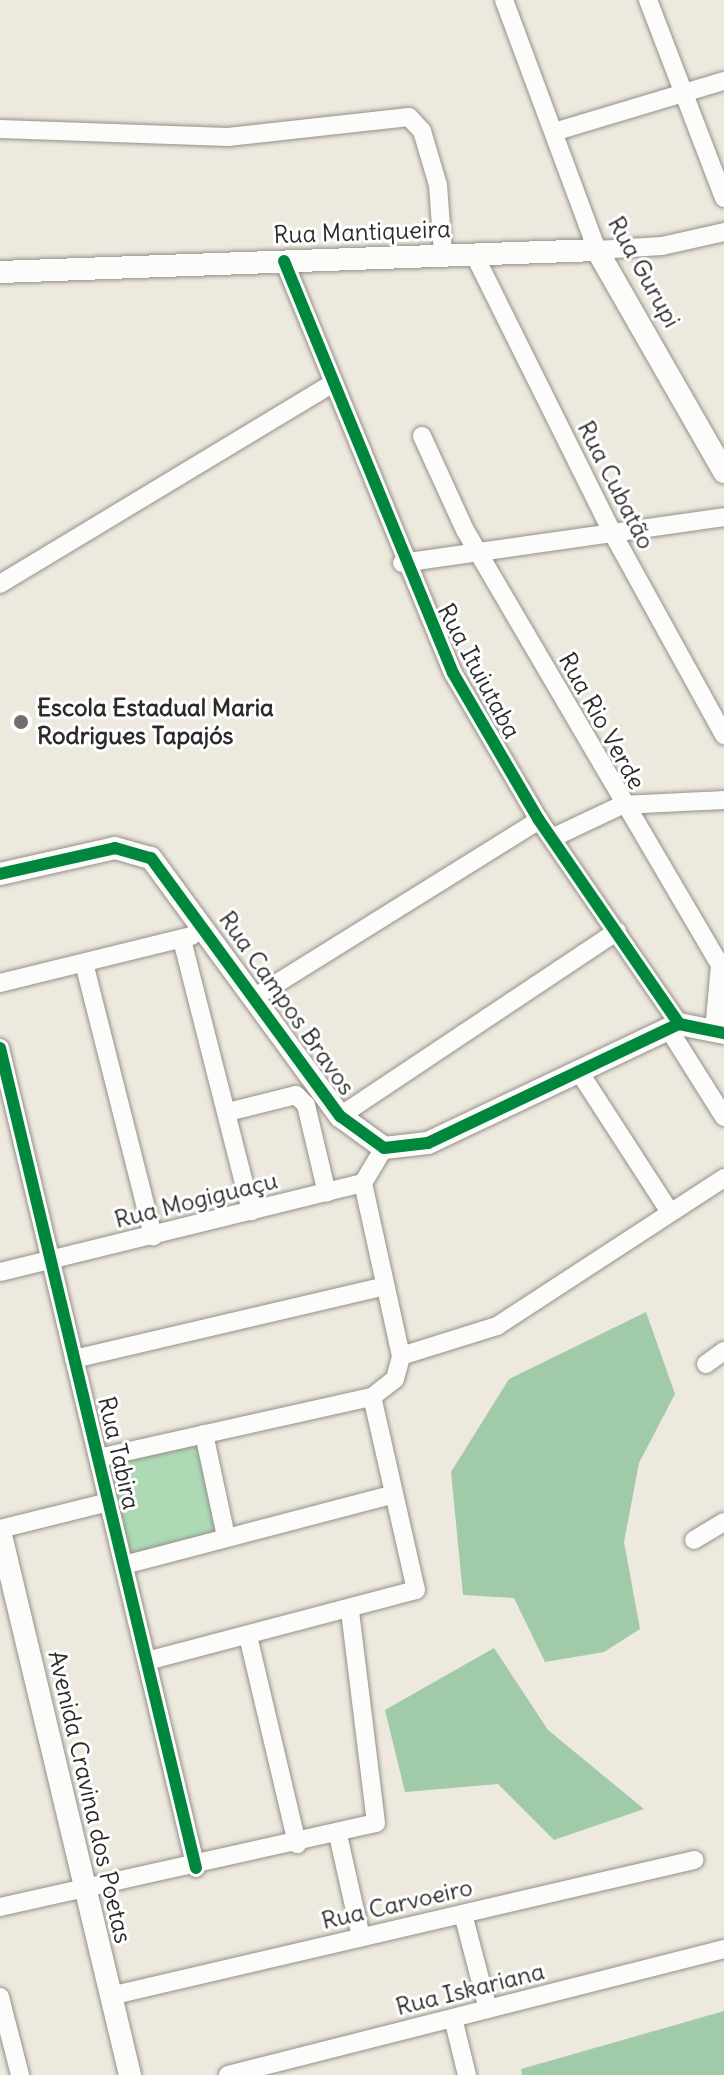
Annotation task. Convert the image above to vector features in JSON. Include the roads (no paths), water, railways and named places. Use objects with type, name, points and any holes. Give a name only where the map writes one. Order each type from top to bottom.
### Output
[{"type":"street","name":"Rua Gurupi","points":[[504,0],[557,131],[597,250],[724,472]]},
{"type":"street","points":[[648,0],[718,167],[724,198]]},
{"type":"street","points":[[557,131],[724,81]]},
{"type":"street","points":[[0,129],[217,137],[409,117],[422,131],[438,185],[443,253]]},
{"type":"street","name":"Rua Mantiqueira","points":[[0,272],[443,253],[597,250],[724,232]]},
{"type":"street","name":"Rua Cubatão","points":[[474,254],[613,534],[724,735]]},
{"type":"street","name":"Rua Ituiutaba","points":[[284,261],[402,563],[470,706],[539,820],[617,931],[724,1117]]},
{"type":"street","points":[[0,584],[331,384]]},
{"type":"street","name":"Rua Rio Verde","points":[[422,436],[478,550],[622,805],[720,965],[719,1032]]},
{"type":"street","points":[[402,563],[724,517]]},
{"type":"street","points":[[552,838],[622,805],[724,800]]},
{"type":"street","points":[[255,997],[539,820]]},
{"type":"street","name":"Rua Campos Bravos","points":[[0,874],[128,848],[164,871],[340,1116],[384,1148]]},
{"type":"street","points":[[0,983],[182,940],[207,928]]},
{"type":"street","points":[[340,1116],[617,931]]},
{"type":"street","points":[[182,940],[251,1211]]},
{"type":"street","points":[[84,963],[153,1236]]},
{"type":"street","points":[[98,1458],[372,1397],[395,1379],[401,1356],[363,1183],[384,1148],[428,1143],[673,1026],[719,1032]]},
{"type":"street","name":"Rua Tabira","points":[[0,1048],[196,1868]]},
{"type":"street","points":[[578,1070],[670,1212]]},
{"type":"street","points":[[228,1112],[296,1095],[306,1105],[327,1193]]},
{"type":"street","points":[[401,1356],[497,1326],[724,1178]]},
{"type":"street","name":"Rua Mogiguaçu","points":[[0,1272],[363,1183]]},
{"type":"street","points":[[74,1359],[385,1286]]},
{"type":"street","points":[[706,1364],[724,1351]]},
{"type":"street","points":[[147,1661],[350,1611],[418,1586],[372,1397]]},
{"type":"street","points":[[204,1434],[226,1537]]},
{"type":"street","points":[[124,1565],[394,1494]]},
{"type":"street","points":[[0,1530],[109,1502]]},
{"type":"street","points":[[694,1540],[724,1522]]},
{"type":"street","name":"Avenida Cravina dos Poetas","points":[[0,1530],[130,2075]]},
{"type":"street","points":[[0,1907],[196,1868],[373,1825],[379,1817],[350,1611]]},
{"type":"street","points":[[248,1636],[297,1844]]},
{"type":"street","points":[[338,1835],[361,1937]]},
{"type":"street","name":"Rua Carvoeiro","points":[[110,1996],[694,1860]]},
{"type":"street","points":[[463,1914],[488,2009]]},
{"type":"street","name":"Rua Iskariana","points":[[228,2075],[724,1949]]},
{"type":"street","points":[[0,1997],[6,2044],[20,2075]]},
{"type":"street","points":[[453,2018],[467,2075]]},
{"type":"place","name":"Escola Estadual Maria Rodrigues Tapajós","points":[[21,722]]}]
